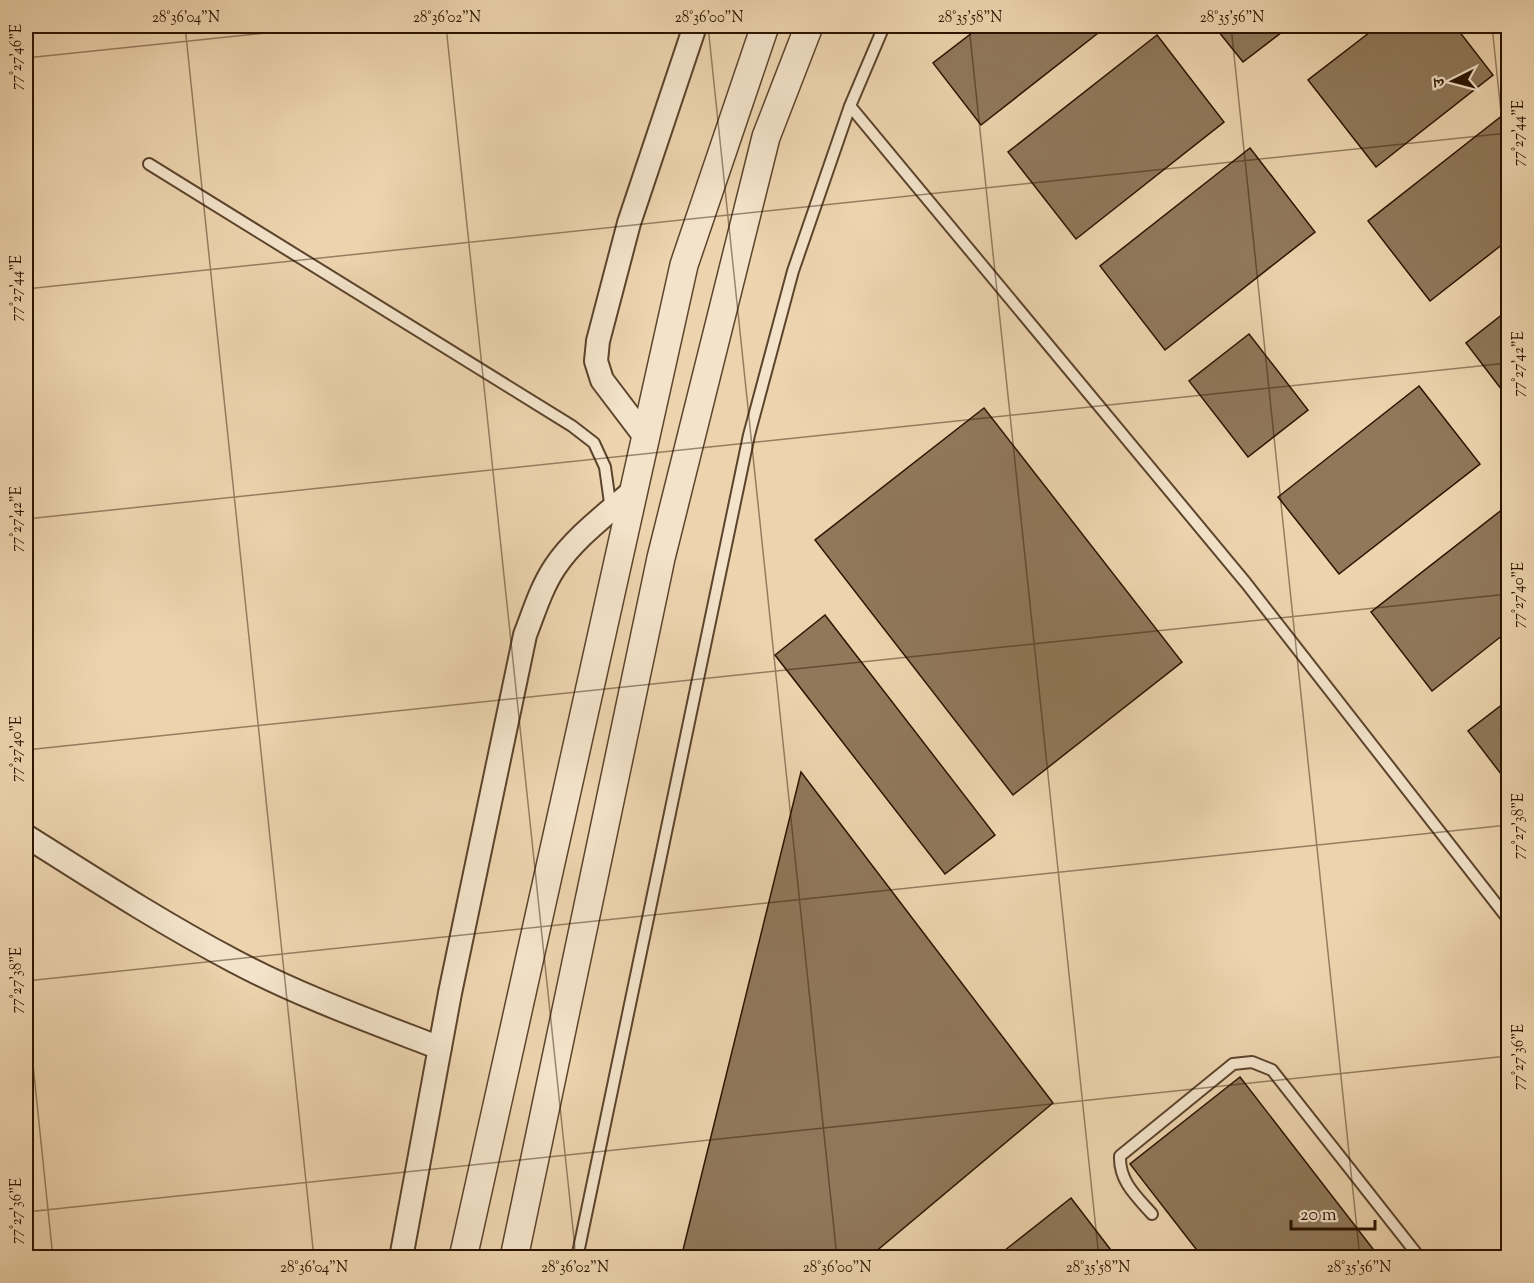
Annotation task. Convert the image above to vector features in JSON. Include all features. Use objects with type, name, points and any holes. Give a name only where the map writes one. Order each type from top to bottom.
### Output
[{"type":"street","points":[[646,438],[602,380],[596,361],[598,341],[629,223],[695,26]]},
{"type":"street","points":[[463,1257],[684,265],[765,26]]},
{"type":"street","points":[[514,1257],[661,558],[766,137],[809,26]]},
{"type":"street","points":[[401,1257],[440,1048],[525,635],[538,599],[554,568],[572,545],[634,490]]},
{"type":"street","points":[[26,836],[150,914],[234,961],[313,999],[440,1048]]},
{"type":"lane","points":[[577,1257],[749,435],[793,271],[850,106],[884,26]]},
{"type":"lane","points":[[850,106],[1246,583],[1509,919]]},
{"type":"lane","points":[[149,164],[572,426],[594,443],[605,467],[611,510]]},
{"type":"lane","points":[[1152,1214],[1126,1183],[1120,1168],[1120,1156],[1233,1064],[1252,1062],[1272,1070],[1420,1257]]},
{"type":"building","points":[[981,26],[1107,26],[981,125],[933,63]]},
{"type":"building","points":[[1214,26],[1290,26],[1243,62]]},
{"type":"building","points":[[1378,26],[1455,26],[1493,75],[1376,167],[1308,80]]},
{"type":"building","points":[[1157,35],[1224,122],[1076,239],[1008,152]]},
{"type":"building","points":[[1508,111],[1508,240],[1430,301],[1368,221]]},
{"type":"building","points":[[1250,148],[1315,232],[1165,350],[1100,266]]},
{"type":"building","points":[[1508,310],[1508,398],[1466,343]]},
{"type":"building","points":[[1249,334],[1308,410],[1248,457],[1189,381]]},
{"type":"building","points":[[1419,386],[1480,464],[1339,574],[1278,497]]},
{"type":"building","points":[[984,408],[1182,662],[1013,795],[815,540]]},
{"type":"building","points":[[1508,505],[1508,631],[1432,691],[1371,612]]},
{"type":"building","points":[[825,615],[995,835],[945,874],[775,655]]},
{"type":"building","points":[[1508,700],[1508,783],[1468,731]]},
{"type":"building","points":[[801,772],[1053,1103],[868,1258],[681,1258]]},
{"type":"building","points":[[1240,1077],[1380,1258],[1203,1258],[1130,1164]]},
{"type":"building","points":[[1071,1198],[1117,1258],[995,1258]]}]
